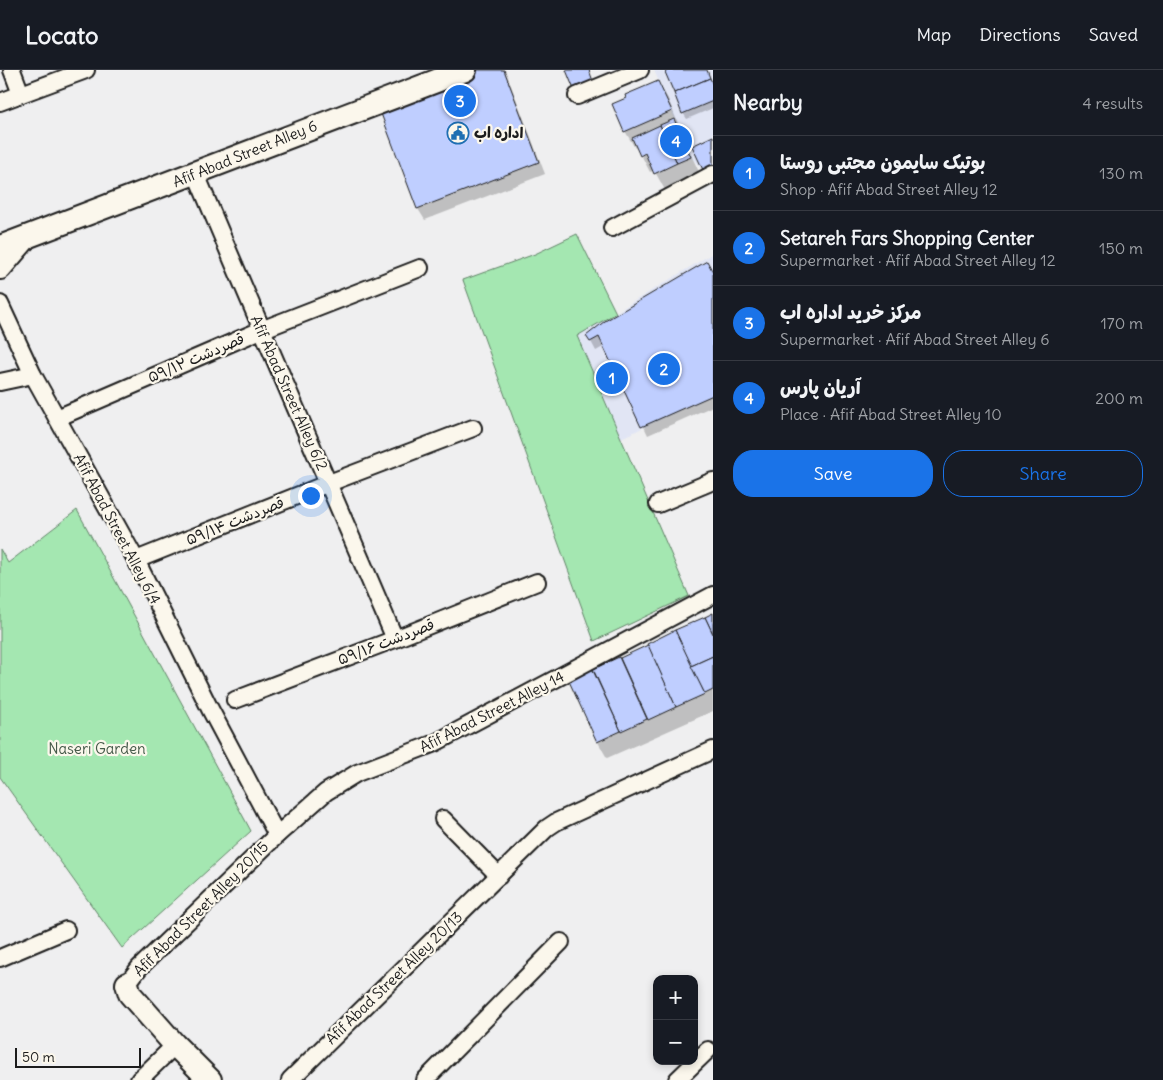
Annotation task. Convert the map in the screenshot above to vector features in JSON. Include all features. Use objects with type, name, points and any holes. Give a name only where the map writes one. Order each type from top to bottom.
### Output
[{"type":"street","points":[[12,70],[21,94]]},
{"type":"street","points":[[0,102],[86,70]]},
{"type":"street","points":[[577,96],[640,70]]},
{"type":"street","name":"Afif Abad Street Alley 6","points":[[0,247],[196,174],[458,71]]},
{"type":"street","name":"Afif Abad Street Alley 6/2","points":[[196,174],[261,330],[329,483],[395,639]]},
{"type":"street","points":[[612,228],[713,174]]},
{"type":"street","name":"Afif Abad Street Alley 6","points":[[0,268],[24,239]]},
{"type":"street","name":"۵۹/۱۲ قصردشت","points":[[57,418],[261,330],[420,268]]},
{"type":"street","name":"Afif Abad Street Alley 6/4","points":[[0,304],[20,351],[136,560],[210,709],[277,835]]},
{"type":"street","name":"Afif Abad Street Alley 6/4","points":[[0,329],[20,351]]},
{"type":"street","points":[[0,382],[33,375]]},
{"type":"street","name":"۵۹/۱۴ قصردشت","points":[[136,560],[473,428]]},
{"type":"street","points":[[658,504],[713,481]]},
{"type":"street","name":"۵۹/۱۶ قصردشت","points":[[235,700],[537,582]]},
{"type":"street","name":"Afif Abad Street Alley 14","points":[[277,835],[326,792],[357,772],[435,743],[713,595]]},
{"type":"street","name":"Afif Abad Street Alley 20/13","points":[[290,1080],[541,834],[556,822],[713,750]]},
{"type":"street","points":[[443,819],[499,876]]},
{"type":"street","name":"Afif Abad Street Alley 20/15","points":[[127,984],[139,968],[277,835]]},
{"type":"street","points":[[0,958],[66,930]]},
{"type":"street","points":[[425,1080],[560,942]]},
{"type":"street","points":[[127,984],[130,994],[210,1080]]},
{"type":"street","points":[[139,1080],[175,1044]]},
{"type":"street","points":[[677,1080],[708,1050]]},
{"type":"shaded area","points":[[654,70],[713,70],[713,179],[691,157]]},
{"type":"shaded area","points":[[713,253],[713,395],[621,438],[577,336]]},
{"type":"green space","points":[[577,234],[616,313],[577,336],[689,596],[594,641],[463,280],[535,254]]},
{"type":"green space","name":"Naseri Garden","points":[[77,510],[251,831],[122,948],[0,777],[0,549],[8,563]]},
{"type":"building","name":"اداره اب","points":[[464,70],[504,70],[539,162],[417,209],[377,103]]},
{"type":"building","points":[[566,70],[589,70],[594,84],[575,92]]},
{"type":"building","points":[[670,70],[707,70],[710,78],[674,93],[665,72]]},
{"type":"building","points":[[710,78],[713,85],[713,101],[682,114],[674,93]]},
{"type":"building","points":[[658,81],[672,111],[624,132],[612,104],[626,98],[625,95]]},
{"type":"building","points":[[674,119],[691,157],[677,163],[660,125]]},
{"type":"building","points":[[660,125],[677,163],[654,174],[645,153],[640,156],[632,138]]},
{"type":"building","points":[[713,136],[713,168],[704,172],[692,146]]},
{"type":"building","points":[[707,261],[713,272],[713,395],[641,427],[599,337],[590,342],[586,336],[605,321]]},
{"type":"building","points":[[713,613],[713,634],[705,617]]},
{"type":"building","points":[[705,617],[713,634],[713,656],[691,666],[675,630]]},
{"type":"building","points":[[675,630],[705,694],[676,707],[647,644]]},
{"type":"building","points":[[648,645],[676,707],[648,720],[620,658]]},
{"type":"building","points":[[713,656],[713,690],[705,694],[691,666]]},
{"type":"building","points":[[619,657],[647,719],[621,731],[593,669]]},
{"type":"building","points":[[591,666],[621,731],[597,742],[568,679]]},
{"type":"place","name":"مرکز خرید اداره اب","points":[[460,101]]},
{"type":"place","name":"اداره اب","points":[[458,133]]},
{"type":"place","name":"آریان پارس","points":[[676,141]]},
{"type":"place","name":"Setareh Fars Shopping Center","points":[[664,369]]},
{"type":"place","name":"بوتیک سایمون مجتبی روستا","points":[[612,378]]}]
